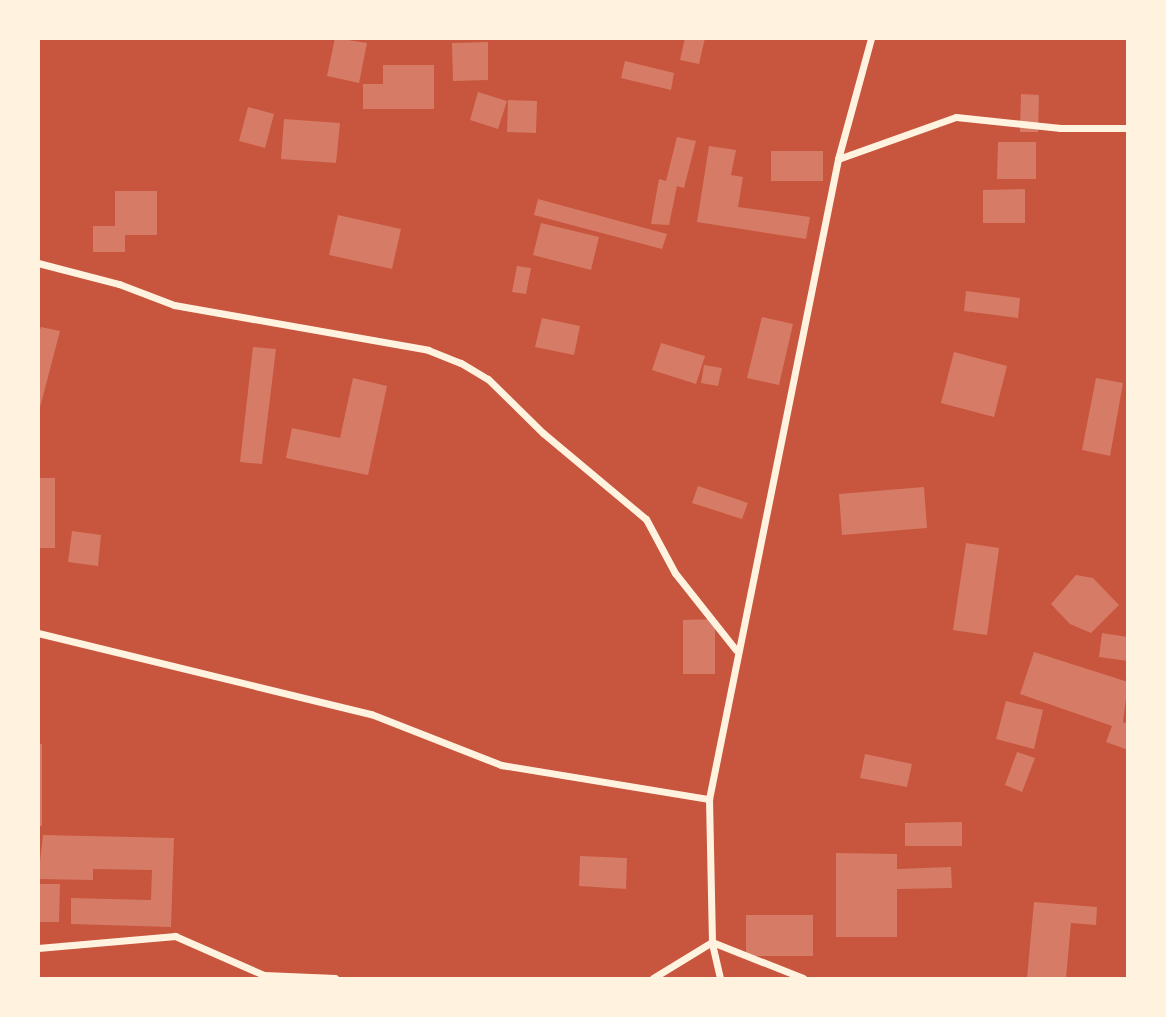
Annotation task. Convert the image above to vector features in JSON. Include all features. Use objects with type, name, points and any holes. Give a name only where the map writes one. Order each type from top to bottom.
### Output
[{"type":"street","points":[[720,978],[712,942],[709,799],[736,650],[838,159],[871,38]]},
{"type":"street","points":[[838,159],[956,117],[1060,128],[1128,128]]},
{"type":"street","points":[[38,263],[119,284],[174,305],[428,350],[461,363],[488,379],[543,433],[646,519],[675,573],[736,650]]},
{"type":"street","points":[[38,634],[371,714],[500,765],[709,799]]},
{"type":"street","points":[[38,948],[174,936],[264,975],[335,978]]},
{"type":"street","points":[[653,978],[712,942]]},
{"type":"street","points":[[712,942],[803,978]]},
{"type":"building","points":[[335,38],[367,43],[359,83],[327,76]]},
{"type":"building","points":[[685,38],[705,38],[699,64],[680,60]]},
{"type":"building","points":[[488,42],[488,80],[453,81],[452,43]]},
{"type":"building","points":[[625,61],[674,73],[671,90],[621,78]]},
{"type":"building","points":[[383,65],[434,65],[434,109],[363,109],[363,84],[383,84]]},
{"type":"building","points":[[478,92],[507,101],[498,129],[470,120]]},
{"type":"building","points":[[1021,94],[1039,95],[1038,132],[1020,132]]},
{"type":"building","points":[[508,100],[537,101],[536,133],[507,132]]},
{"type":"building","points":[[248,107],[274,114],[265,148],[239,141]]},
{"type":"building","points":[[284,119],[340,123],[336,163],[281,159]]},
{"type":"building","points":[[677,137],[696,141],[684,188],[677,186],[669,225],[651,224],[659,179],[666,181]]},
{"type":"building","points":[[998,142],[1036,142],[1036,179],[997,179]]},
{"type":"building","points":[[709,146],[736,150],[731,175],[743,177],[738,207],[810,217],[806,239],[697,222]]},
{"type":"building","points":[[771,151],[823,151],[823,181],[771,181]]},
{"type":"building","points":[[1025,189],[1025,223],[983,223],[983,190]]},
{"type":"building","points":[[115,191],[157,191],[157,235],[125,235],[125,252],[93,252],[93,226],[115,226]]},
{"type":"building","points":[[538,199],[667,234],[662,249],[534,215]]},
{"type":"building","points":[[338,215],[401,229],[392,269],[329,255]]},
{"type":"building","points":[[541,223],[599,237],[591,270],[533,255]]},
{"type":"building","points":[[517,266],[531,268],[526,294],[512,292]]},
{"type":"building","points":[[966,291],[1020,298],[1018,318],[964,311]]},
{"type":"building","points":[[762,317],[793,324],[779,385],[747,378]]},
{"type":"building","points":[[542,318],[580,326],[574,355],[535,347]]},
{"type":"building","points":[[41,327],[60,331],[39,411],[38,336]]},
{"type":"building","points":[[661,343],[705,356],[696,384],[652,370]]},
{"type":"building","points":[[253,347],[276,349],[262,464],[240,462]]},
{"type":"building","points":[[954,352],[1007,366],[994,417],[941,403]]},
{"type":"building","points":[[704,365],[722,368],[718,386],[701,383]]},
{"type":"building","points":[[353,378],[387,386],[368,475],[286,458],[292,428],[340,438]]},
{"type":"building","points":[[1096,378],[1123,383],[1110,456],[1082,450]]},
{"type":"building","points":[[38,478],[55,478],[55,548],[38,548]]},
{"type":"building","points":[[698,486],[748,503],[742,519],[692,503]]},
{"type":"building","points":[[924,487],[927,528],[842,535],[839,494]]},
{"type":"building","points":[[72,531],[101,535],[98,566],[68,562]]},
{"type":"building","points":[[966,543],[999,548],[987,635],[953,630]]},
{"type":"building","points":[[1076,575],[1093,578],[1119,605],[1091,633],[1070,624],[1051,604]]},
{"type":"building","points":[[715,619],[715,674],[683,674],[683,620]]},
{"type":"building","points":[[1102,633],[1128,637],[1128,661],[1099,657]]},
{"type":"building","points":[[1034,652],[1128,682],[1123,722],[1128,724],[1128,750],[1106,742],[1112,726],[1020,694]]},
{"type":"building","points":[[1006,701],[1043,710],[1034,749],[996,739]]},
{"type":"building","points":[[38,744],[42,744],[42,826],[38,826]]},
{"type":"building","points":[[1017,752],[1035,758],[1022,792],[1005,785]]},
{"type":"building","points":[[865,754],[912,764],[907,787],[860,778]]},
{"type":"building","points":[[962,822],[962,846],[905,846],[905,823]]},
{"type":"building","points":[[43,835],[174,838],[171,927],[71,924],[71,898],[151,900],[152,870],[93,869],[93,880],[38,879]]},
{"type":"building","points":[[836,853],[897,854],[897,869],[951,867],[952,888],[897,889],[897,937],[836,937]]},
{"type":"building","points":[[580,856],[627,858],[626,889],[579,886]]},
{"type":"building","points":[[38,884],[60,884],[59,922],[38,922]]},
{"type":"building","points":[[1034,902],[1097,907],[1096,925],[1071,923],[1066,978],[1027,978]]},
{"type":"building","points":[[746,915],[813,915],[813,956],[746,956]]}]
